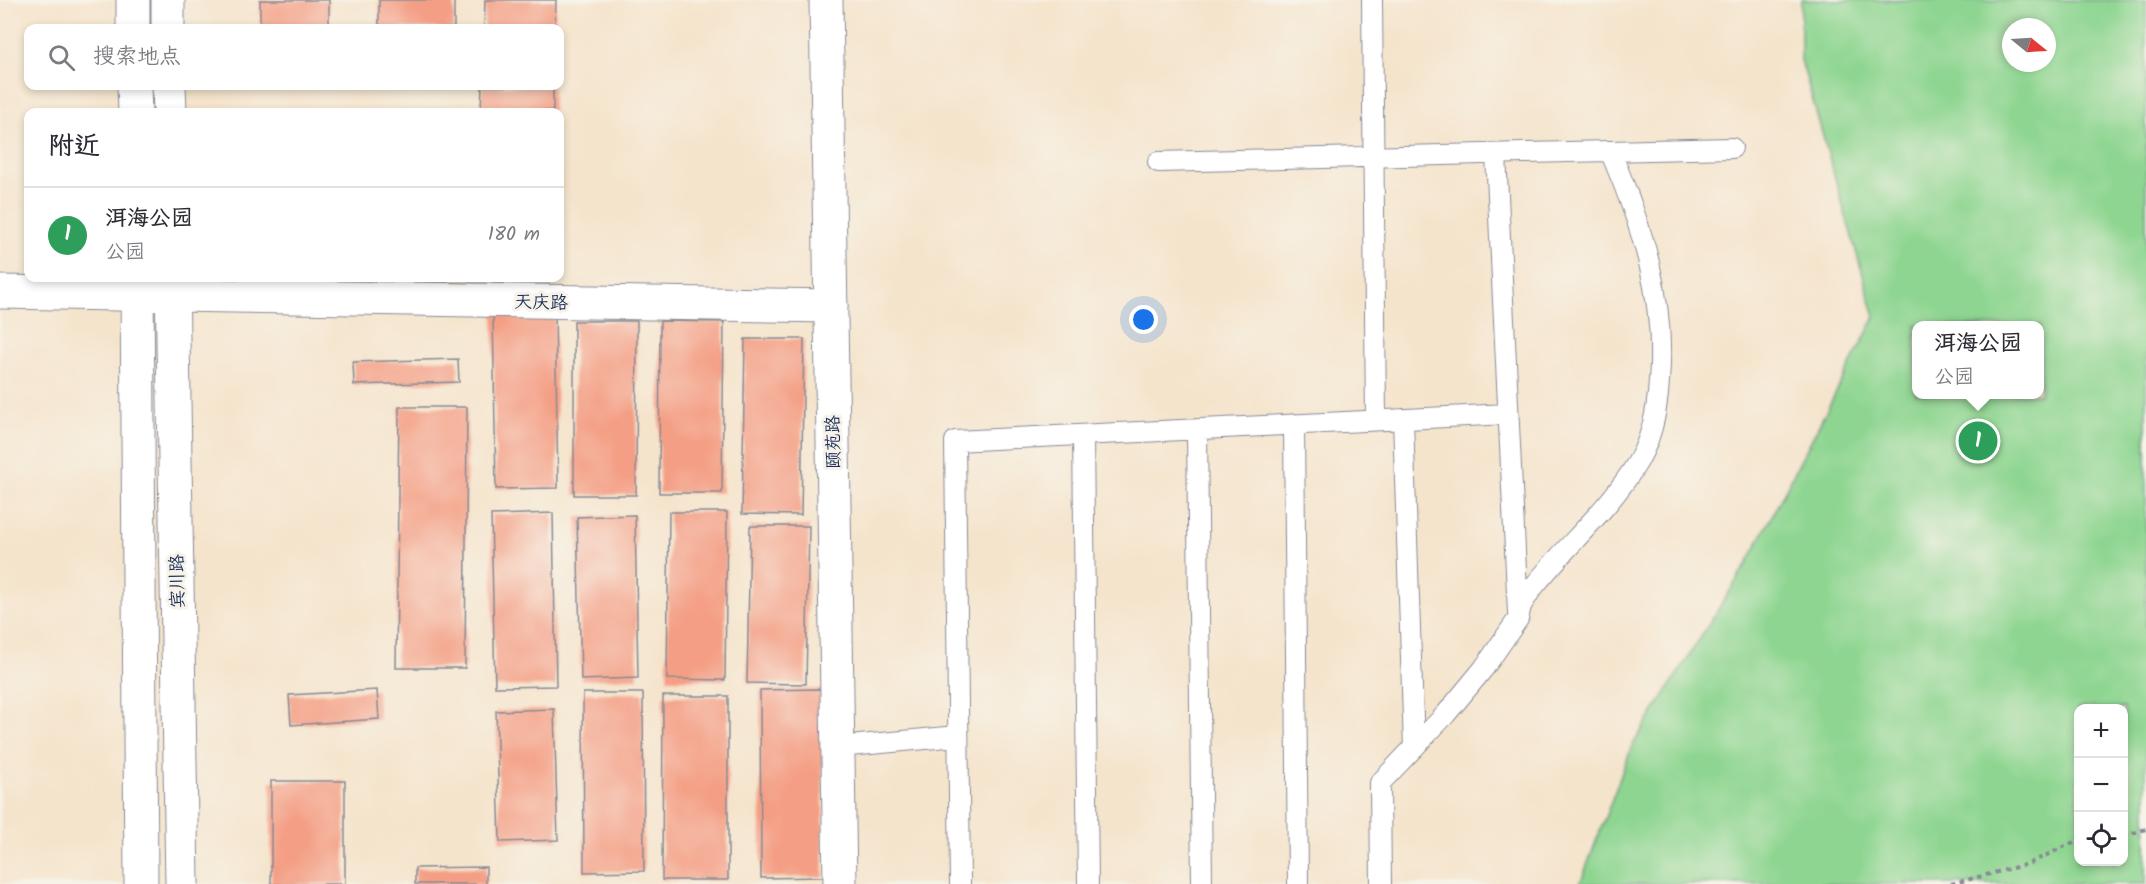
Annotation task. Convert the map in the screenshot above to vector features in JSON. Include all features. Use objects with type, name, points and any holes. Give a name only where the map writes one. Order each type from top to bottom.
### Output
[{"type":"street","points":[[133,0],[134,24]]},
{"type":"street","points":[[168,0],[168,24]]},
{"type":"street","name":"颐苑路","points":[[826,0],[840,884]]},
{"type":"street","points":[[134,90],[135,108]]},
{"type":"street","points":[[169,90],[170,108]]},
{"type":"street","points":[[137,286],[141,884]]},
{"type":"street","name":"天庆路","points":[[0,292],[172,286],[831,306]]},
{"type":"street","name":"宾川路","points":[[172,286],[182,884]]},
{"type":"lane","points":[[1372,0],[1376,420]]},
{"type":"lane","points":[[1158,162],[1732,148]]},
{"type":"lane","points":[[1381,884],[1380,783],[1484,668],[1518,619],[1521,606],[1546,570],[1595,518],[1631,472],[1646,446],[1654,422],[1661,358],[1657,296],[1638,222],[1610,151]]},
{"type":"lane","points":[[1496,154],[1518,619]]},
{"type":"lane","points":[[960,884],[955,441],[1508,414]]},
{"type":"lane","points":[[1403,419],[1414,748]]},
{"type":"lane","points":[[1294,424],[1298,884]]},
{"type":"lane","points":[[1197,429],[1202,884]]},
{"type":"lane","points":[[1083,435],[1088,884]]},
{"type":"lane","points":[[838,747],[958,736]]},
{"type":"path","points":[[2128,836],[2146,829]]},
{"type":"path","points":[[1951,884],[2028,864],[2074,842]]},
{"type":"green space","points":[[1801,0],[2146,0],[2146,884],[1580,884],[1632,746],[1747,564],[1875,317],[1801,60]]},
{"type":"building","points":[[260,0],[329,0],[329,24],[260,24]]},
{"type":"building","points":[[379,0],[454,0],[454,24],[379,24]]},
{"type":"building","points":[[485,0],[556,0],[555,24],[484,24]]},
{"type":"building","points":[[482,90],[553,90],[553,108],[481,108]]},
{"type":"building","points":[[555,311],[558,488],[496,489],[493,312]]},
{"type":"building","points":[[574,321],[637,321],[636,495],[574,495]]},
{"type":"building","points":[[660,321],[724,322],[722,493],[659,493]]},
{"type":"building","points":[[745,339],[804,339],[801,515],[742,514]]},
{"type":"building","points":[[458,359],[459,382],[354,385],[353,362]]},
{"type":"building","points":[[399,407],[467,407],[465,668],[396,668]]},
{"type":"building","points":[[669,512],[727,512],[725,680],[667,679]]},
{"type":"building","points":[[553,513],[556,686],[495,687],[491,515]]},
{"type":"building","points":[[635,515],[638,678],[581,680],[577,517]]},
{"type":"building","points":[[750,526],[809,526],[806,684],[747,683]]},
{"type":"building","points":[[822,689],[824,877],[761,878],[760,690]]},
{"type":"building","points":[[377,690],[379,719],[291,725],[289,695]]},
{"type":"building","points":[[583,693],[643,693],[644,871],[584,872]]},
{"type":"building","points":[[663,696],[728,696],[728,880],[662,880]]},
{"type":"building","points":[[554,709],[558,840],[500,842],[496,711]]},
{"type":"building","points":[[271,781],[345,781],[345,884],[271,884]]},
{"type":"building","points":[[486,867],[486,884],[415,884],[415,868]]},
{"type":"place","name":"洱海公园","points":[[1978,441]]}]
